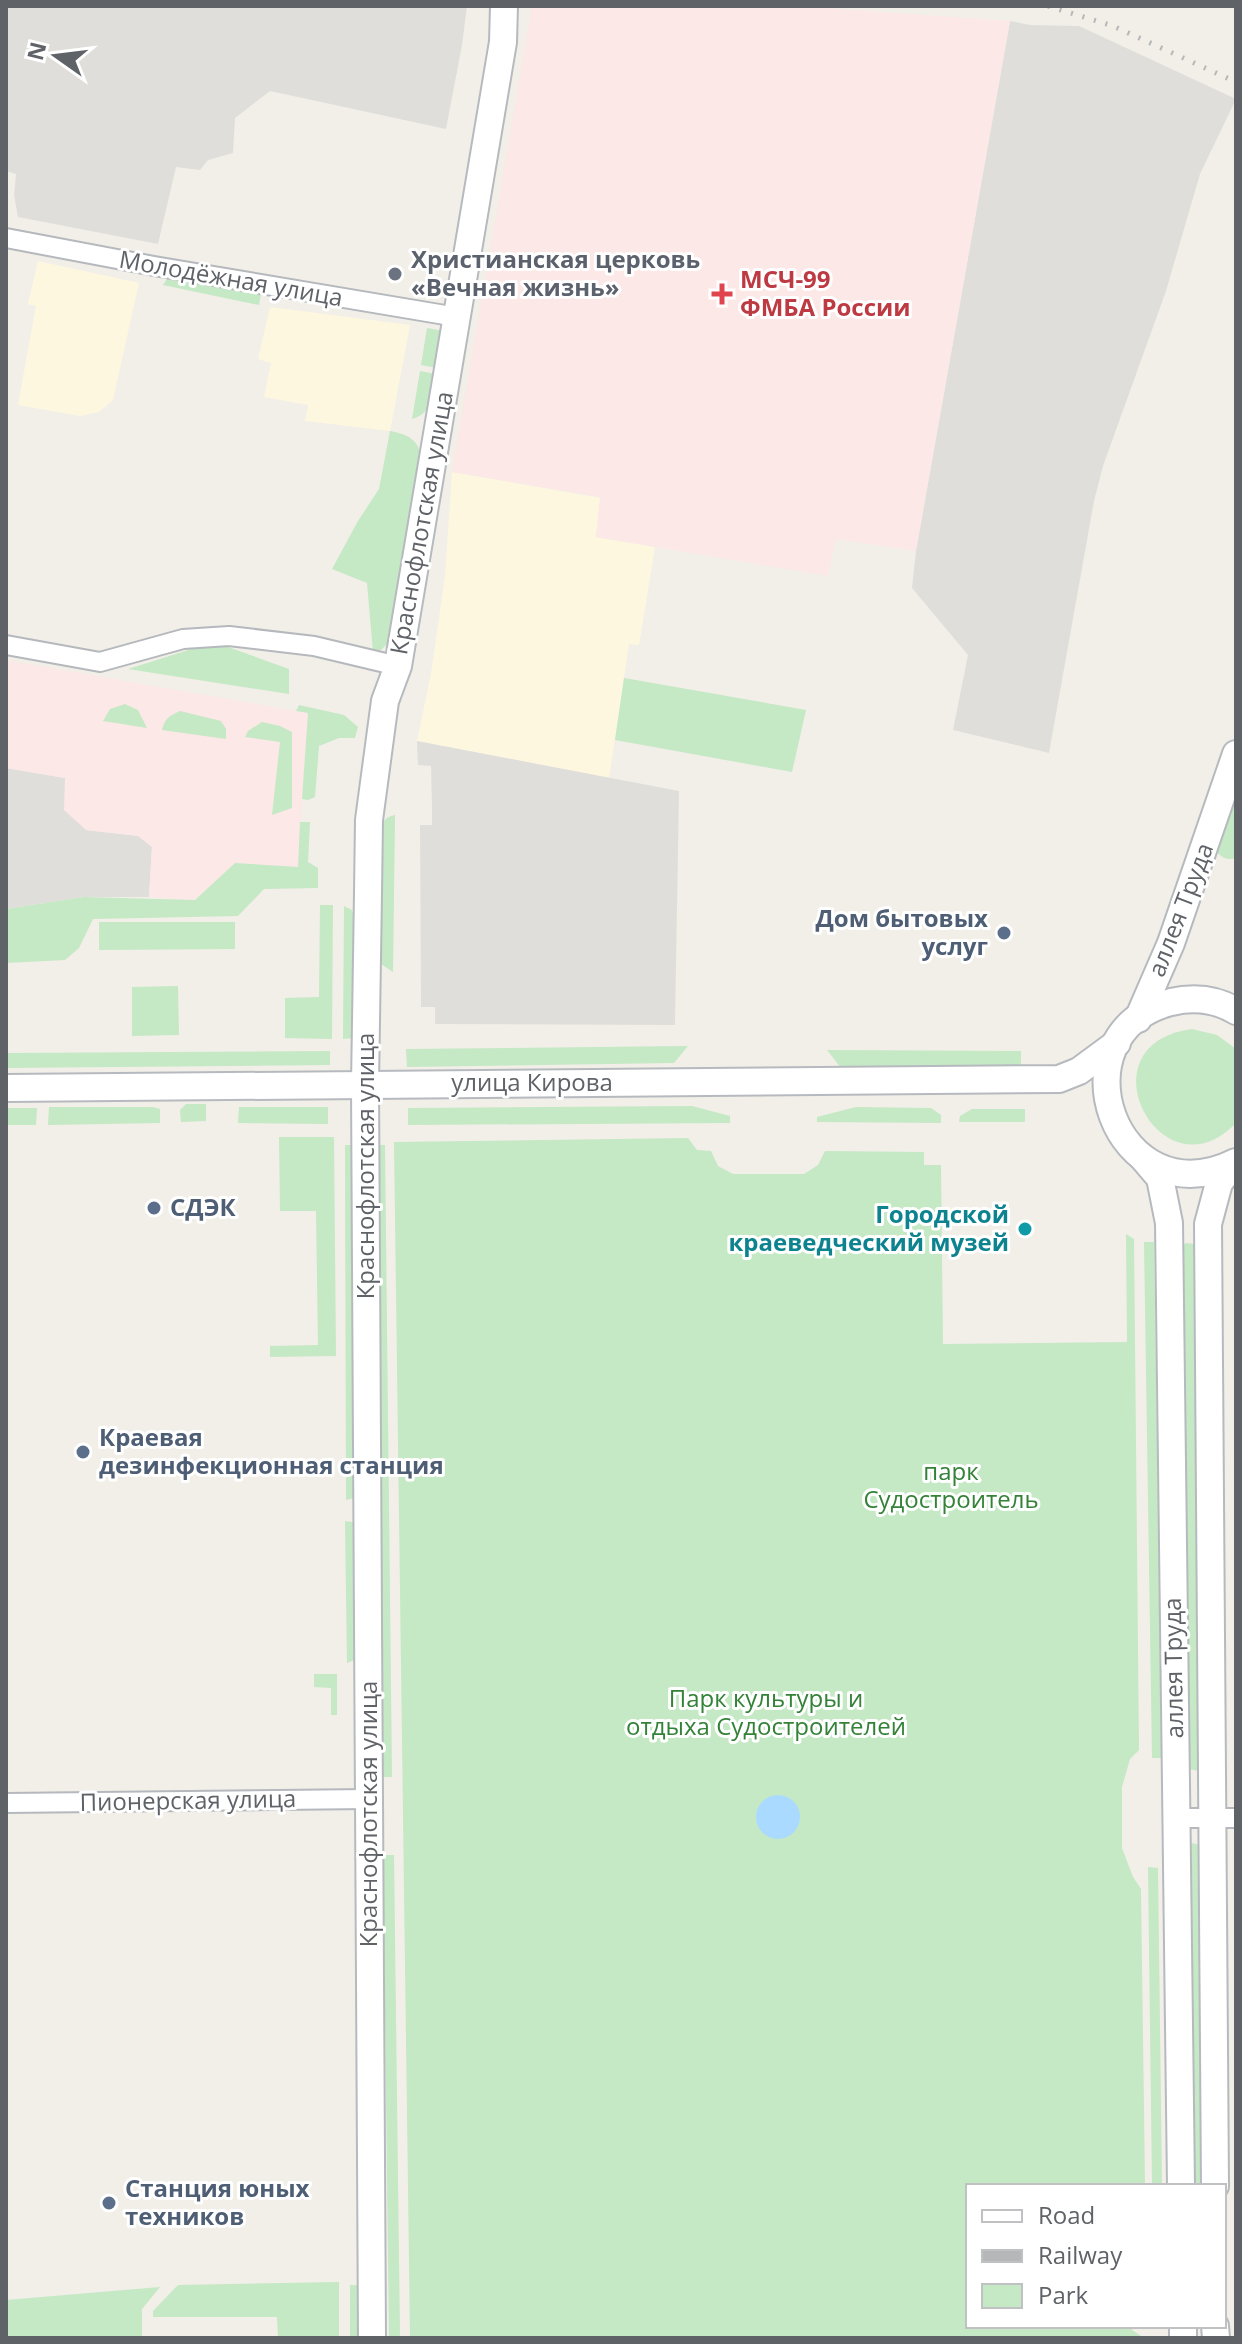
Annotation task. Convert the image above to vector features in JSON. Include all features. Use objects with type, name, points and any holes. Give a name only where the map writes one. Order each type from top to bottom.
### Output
[{"type":"main road","name":"Краснофлотская улица","points":[[372,2338],[365,1085],[369,820],[385,701],[398,666],[503,42],[504,6]]},
{"type":"main road","name":"аллея Труда","points":[[1138,1019],[1171,943],[1236,754]]},
{"type":"main road","points":[[1113,1121],[1106,1082],[1110,1058],[1117,1043],[1138,1019],[1151,1010],[1182,1000],[1213,1001],[1236,1011]]},
{"type":"main road","name":"улица Кирова","points":[[6,1088],[1059,1079],[1079,1071],[1117,1043]]},
{"type":"main road","points":[[1059,1079],[1093,1098],[1113,1121]]},
{"type":"main road","name":"аллея Труда","points":[[1113,1121],[1130,1148],[1160,1178],[1169,1223],[1181,2184]]},
{"type":"main road","points":[[1143,1158],[1164,1169],[1188,1174],[1220,1170],[1235,1163]]},
{"type":"main road","name":"аллея Труда","points":[[1215,2184],[1224,1818],[1208,1224],[1219,1183],[1235,1163]]},
{"type":"street","name":"Молодёжная улица","points":[[6,238],[457,317]]},
{"type":"street","points":[[6,645],[100,662],[183,639],[229,636],[314,646],[398,666]]},
{"type":"street","name":"Пионерская улица","points":[[6,1803],[369,1799]]},
{"type":"street","points":[[1176,1818],[1224,1818]]},
{"type":"shaded area","points":[[6,6],[467,6],[446,129],[270,91],[235,118],[233,153],[208,160],[200,170],[176,167],[158,244],[18,217],[14,195],[16,174],[6,171]]},
{"type":"shaded area","name":"МСЧ-99 ФМБА России","points":[[532,6],[798,6],[1010,21],[916,551],[836,539],[828,576],[596,537],[600,497],[452,472]]},
{"type":"shaded area","points":[[1010,21],[1030,25],[1079,26],[1236,99],[1200,174],[1166,291],[1103,466],[1049,753],[953,730],[968,655],[912,588]]},
{"type":"shaded area","points":[[38,261],[139,283],[113,400],[99,412],[80,416],[18,405],[36,306],[28,304]]},
{"type":"shaded area","points":[[270,307],[410,325],[390,431],[305,421],[308,405],[264,397],[271,363],[258,359]]},
{"type":"shaded area","points":[[452,472],[601,498],[596,537],[655,547],[639,645],[629,644],[609,778],[417,741],[431,674],[445,576]]},
{"type":"shaded area","points":[[6,660],[308,713],[298,867],[235,863],[195,900],[149,897],[152,847],[138,836],[86,830],[64,810],[65,778],[6,768]]},
{"type":"shaded area","points":[[417,741],[679,791],[675,1025],[435,1024],[435,1007],[421,1007],[420,825],[432,825],[432,809],[431,766],[418,765]]},
{"type":"shaded area","points":[[6,768],[65,778],[86,830],[139,836],[152,847],[149,897],[84,897],[6,909]]},
{"type":"green space","points":[[168,277],[261,294],[259,305],[163,285]]},
{"type":"green space","points":[[427,328],[444,331],[437,368],[421,365]]},
{"type":"green space","points":[[420,371],[436,374],[428,407],[412,419]]},
{"type":"green space","points":[[390,431],[410,438],[417,444],[421,455],[389,642],[381,650],[373,652],[367,583],[332,569],[379,489]]},
{"type":"green space","points":[[214,642],[289,669],[289,694],[128,669]]},
{"type":"green space","points":[[624,678],[806,710],[792,772],[615,740]]},
{"type":"green space","points":[[125,704],[138,710],[147,728],[103,721],[110,709]]},
{"type":"green space","points":[[299,705],[344,715],[358,727],[355,738],[339,738],[319,746],[315,797],[308,800],[302,799],[308,713],[296,711]]},
{"type":"green space","points":[[180,711],[221,721],[226,729],[226,739],[162,730],[168,718]]},
{"type":"green space","points":[[262,722],[292,732],[292,808],[272,815],[280,742],[245,737],[248,731]]},
{"type":"green space","points":[[1236,776],[1236,858],[1229,859],[1215,849]]},
{"type":"green space","points":[[395,815],[393,972],[381,964],[379,832],[384,821]]},
{"type":"green space","points":[[300,822],[310,822],[308,862],[318,868],[318,888],[264,889],[238,916],[93,919],[79,948],[65,960],[6,963],[6,909],[84,897],[195,900],[235,863],[298,867]]},
{"type":"green space","points":[[320,905],[333,905],[332,1039],[285,1038],[285,998],[319,997]]},
{"type":"green space","points":[[344,906],[352,910],[354,916],[354,1038],[343,1039]]},
{"type":"green space","points":[[99,922],[235,922],[235,949],[99,950]]},
{"type":"green space","points":[[178,986],[179,1035],[132,1036],[132,987]]},
{"type":"green space","points":[[1192,1029],[1217,1035],[1236,1049],[1236,1123],[1208,1142],[1182,1143],[1160,1131],[1144,1111],[1136,1086],[1140,1061],[1158,1041]]},
{"type":"green space","points":[[688,1046],[674,1063],[407,1067],[406,1049]]},
{"type":"green space","points":[[827,1050],[1021,1051],[1021,1067],[841,1068]]},
{"type":"green space","points":[[330,1051],[330,1065],[6,1068],[6,1053]]},
{"type":"green space","points":[[186,1104],[206,1104],[206,1121],[181,1122],[180,1110]]},
{"type":"green space","points":[[692,1106],[730,1116],[730,1123],[408,1125],[408,1108]]},
{"type":"green space","points":[[49,1107],[153,1107],[160,1109],[160,1123],[48,1125]]},
{"type":"green space","points":[[239,1107],[328,1107],[328,1124],[238,1123]]},
{"type":"green space","points":[[856,1107],[931,1108],[941,1115],[941,1123],[817,1122],[817,1117]]},
{"type":"green space","points":[[6,1108],[37,1108],[36,1125],[6,1125]]},
{"type":"green space","points":[[972,1109],[1025,1109],[1025,1122],[959,1122],[960,1116]]},
{"type":"green space","points":[[279,1137],[334,1137],[336,1356],[270,1357],[270,1346],[318,1345],[316,1211],[280,1211]]},
{"type":"green space","name":"Парк культуры и отдыха Судостроителей","points":[[688,1138],[697,1150],[711,1151],[718,1166],[733,1174],[804,1174],[818,1165],[825,1151],[924,1152],[924,1165],[941,1165],[943,1344],[1127,1342],[1126,1234],[1134,1239],[1139,1750],[1130,1759],[1122,1787],[1122,1848],[1141,1889],[1145,2184],[966,2184],[966,2328],[1132,2328],[1144,2338],[410,2338],[394,1142]]},
{"type":"green space","points":[[345,1145],[359,1145],[358,1497],[346,1500]]},
{"type":"green space","points":[[372,1145],[385,1145],[392,1777],[382,1777]]},
{"type":"green space","points":[[1144,1242],[1154,1242],[1162,1758],[1152,1758]]},
{"type":"green space","points":[[1186,1243],[1195,1244],[1199,1771],[1189,1769],[1181,1247]]},
{"type":"green space","points":[[345,1521],[358,1523],[357,1659],[347,1663]]},
{"type":"green space","points":[[314,1674],[337,1674],[337,1715],[331,1715],[331,1688],[314,1687]]},
{"type":"green space","points":[[1193,1843],[1201,1846],[1203,2184],[1193,2184],[1188,1846]]},
{"type":"green space","points":[[383,1855],[394,1855],[400,2338],[389,2338]]},
{"type":"green space","points":[[1148,1867],[1158,1868],[1162,2184],[1152,2184]]},
{"type":"green space","points":[[339,2282],[339,2338],[278,2338],[277,2317],[153,2317],[153,2311],[178,2285]]},
{"type":"green space","points":[[350,2285],[363,2285],[363,2338],[350,2338]]},
{"type":"green space","points":[[160,2287],[142,2309],[142,2338],[6,2338],[6,2300]]},
{"type":"water","points":[[778,1795],[793,1802],[800,1817],[793,1832],[778,1839],[763,1832],[756,1817],[763,1802]]},
{"type":"railway","points":[[1048,6],[1113,26],[1236,82]]},
{"type":"place","name":"Христианская церковь «Вечная жизнь»","points":[[395,274]]},
{"type":"place","name":"МСЧ-99 ФМБА России","points":[[722,294]]},
{"type":"place","name":"Дом бытовых услуг","points":[[1004,933]]},
{"type":"place","name":"СДЭК","points":[[154,1208]]},
{"type":"place","name":"Городской краеведческий музей","points":[[1025,1229]]},
{"type":"place","name":"Краевая дезинфекционная станция","points":[[83,1452]]},
{"type":"place","name":"Станция юных техников","points":[[109,2203]]},
{"type":"park label","name":"парк Судостроитель","points":[[951,1486]]}]
